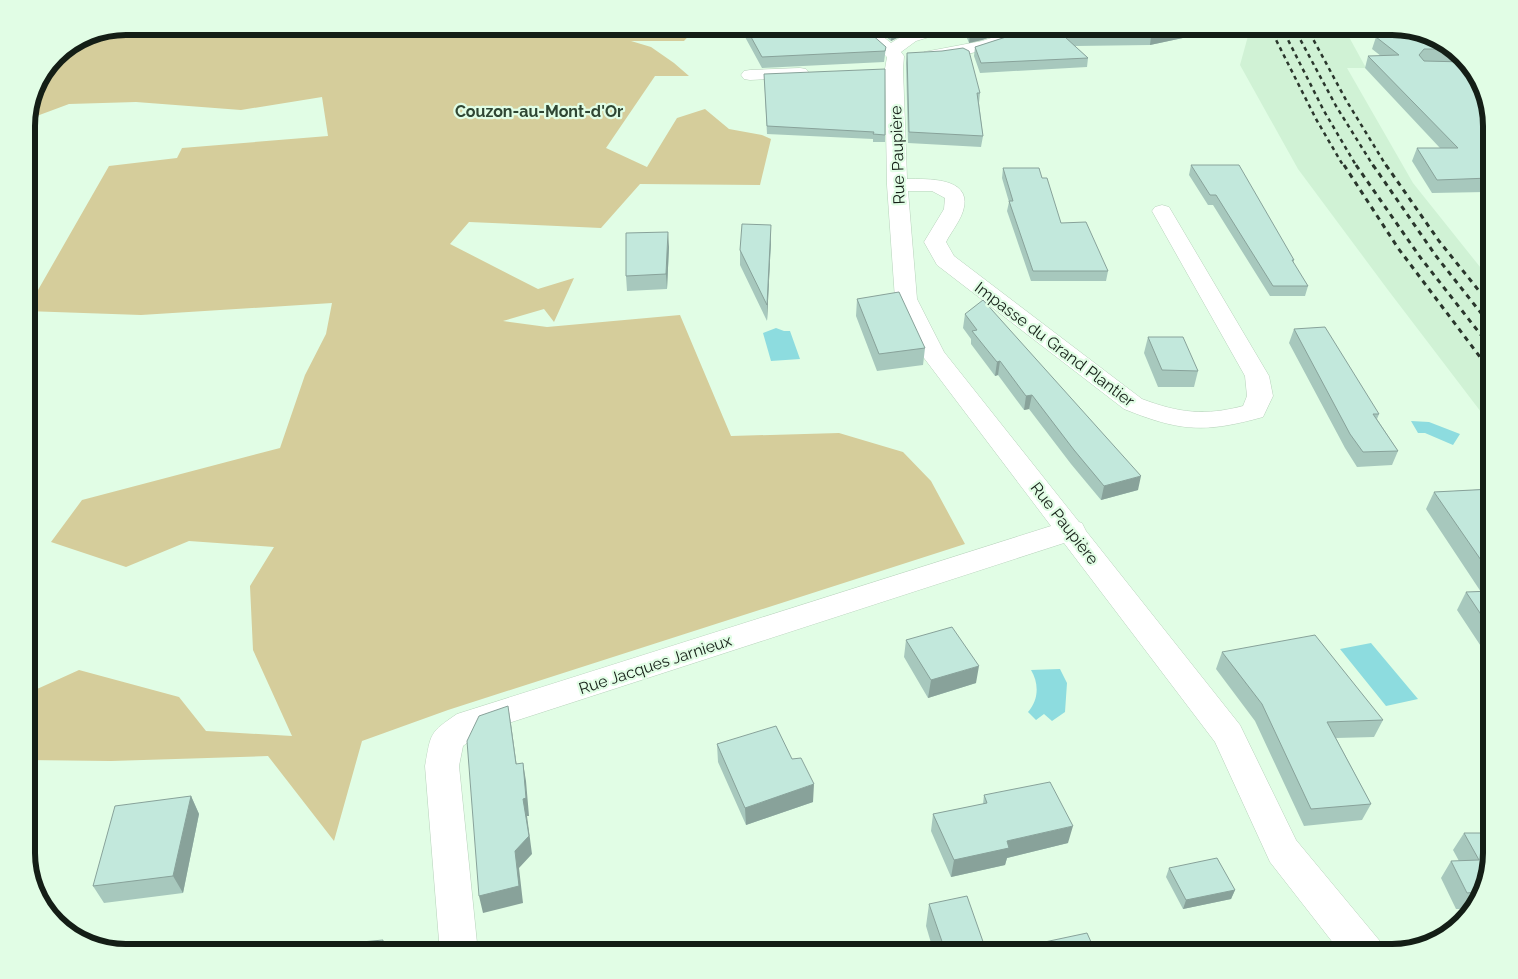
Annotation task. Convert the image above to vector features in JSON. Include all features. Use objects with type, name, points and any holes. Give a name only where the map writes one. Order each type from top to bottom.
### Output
[{"type":"street","points":[[867,35],[889,62]]},
{"type":"street","points":[[889,62],[910,38],[920,35]]},
{"type":"street","points":[[889,62],[965,50],[1019,35]]},
{"type":"street","name":"Rue Paupière","points":[[889,62],[906,299],[933,354],[1072,530],[1228,734],[1283,851],[1357,944]]},
{"type":"street","points":[[750,75],[818,72]]},
{"type":"street","name":"Impasse du Grand Plantier","points":[[897,185],[936,185],[955,195],[954,209],[935,242],[945,260],[1133,404],[1162,416],[1195,422],[1226,419],[1254,411],[1260,396],[1257,376],[1162,211]]},
{"type":"street","name":"Rue Jacques Jarnieux","points":[[458,944],[442,766],[447,739],[469,723],[1072,530]]},
{"type":"shaded area","points":[[690,35],[684,41],[631,41],[651,47],[689,76],[655,76],[606,148],[647,167],[677,118],[705,109],[729,129],[762,135],[771,139],[760,185],[640,184],[601,228],[469,222],[450,244],[538,289],[574,278],[554,322],[544,309],[503,321],[547,327],[680,315],[731,436],[839,433],[903,452],[931,481],[965,544],[448,710],[362,741],[334,841],[268,756],[111,761],[35,760],[35,690],[79,670],[179,697],[206,731],[292,736],[253,650],[250,586],[274,547],[189,541],[126,567],[51,542],[82,500],[280,448],[305,375],[326,334],[332,303],[141,315],[35,311],[35,295],[109,166],[177,158],[182,148],[328,136],[322,97],[241,110],[136,102],[69,104],[36,116],[38,102],[44,86],[58,66],[80,47],[114,36]]},
{"type":"shaded area","points":[[1348,35],[1366,68],[1347,68],[1413,183],[1483,271],[1483,414],[1298,169],[1240,65],[1248,36]]},
{"type":"water","points":[[776,328],[790,331],[800,359],[771,361],[763,333]]},
{"type":"water","points":[[1411,421],[1429,422],[1460,434],[1453,445],[1425,433],[1418,433]]},
{"type":"water","points":[[1371,643],[1418,699],[1386,706],[1340,649]]},
{"type":"water","points":[[1060,669],[1067,683],[1065,712],[1052,721],[1044,714],[1036,720],[1028,712],[1032,707],[1037,691],[1034,675],[1031,670]]},
{"type":"building","points":[[750,35],[872,35],[886,47],[885,51],[762,57]]},
{"type":"building","points":[[1012,35],[1156,35],[1065,37],[1088,58],[981,63],[975,47]]},
{"type":"building","points":[[1404,36],[1432,44],[1441,49],[1424,49],[1419,55],[1424,61],[1456,62],[1471,80],[1480,102],[1482,114],[1483,178],[1437,180],[1417,148],[1458,148],[1368,56],[1399,55],[1376,37]]},
{"type":"building","points":[[963,48],[969,51],[980,93],[977,93],[983,136],[909,132],[907,53]]},
{"type":"building","points":[[885,69],[885,135],[873,134],[874,132],[767,126],[764,74]]},
{"type":"building","points":[[1191,165],[1239,165],[1308,286],[1273,286],[1216,195],[1210,195]]},
{"type":"building","points":[[1003,168],[1039,168],[1042,178],[1047,178],[1061,223],[1086,222],[1108,271],[1033,271],[1009,201],[1013,201]]},
{"type":"building","points":[[742,224],[771,225],[767,305],[740,250]]},
{"type":"building","points":[[668,232],[666,274],[626,276],[626,233]]},
{"type":"building","points":[[899,292],[925,348],[879,354],[857,299]]},
{"type":"building","points":[[983,300],[1141,476],[1104,486],[1032,395],[1026,396],[1000,361],[997,362],[972,331],[977,330],[965,314]]},
{"type":"building","points":[[1325,327],[1379,414],[1373,414],[1398,451],[1363,452],[1350,434],[1294,329]]},
{"type":"building","points":[[1148,337],[1183,337],[1198,371],[1162,370]]},
{"type":"building","points":[[1483,489],[1483,563],[1434,492]]},
{"type":"building","points":[[1483,591],[1483,618],[1466,592]]},
{"type":"building","points":[[952,627],[979,666],[931,680],[906,640]]},
{"type":"building","points":[[1315,635],[1383,720],[1327,722],[1371,804],[1311,809],[1262,704],[1222,652]]},
{"type":"building","points":[[508,706],[516,764],[523,763],[526,798],[523,799],[529,836],[515,851],[519,886],[479,896],[467,741],[479,716]]},
{"type":"building","points":[[776,726],[792,759],[801,758],[814,784],[745,808],[717,744]]},
{"type":"building","points":[[1050,782],[1073,826],[1007,841],[1009,848],[954,860],[933,814],[987,803],[984,795]]},
{"type":"building","points":[[191,796],[173,876],[93,886],[115,806]]},
{"type":"building","points":[[1464,833],[1483,833],[1480,877],[1474,892],[1467,893],[1451,861],[1479,860]]},
{"type":"building","points":[[1217,858],[1235,890],[1186,900],[1169,868]]},
{"type":"building","points":[[967,896],[984,944],[943,944],[929,904]]},
{"type":"building","points":[[1087,933],[1092,944],[1035,944]]},
{"type":"building","points":[[383,940],[382,944],[340,944]]},
{"type":"railway","points":[[1274,35],[1316,119],[1344,167]]},
{"type":"railway","points":[[1286,35],[1324,111],[1357,167]]},
{"type":"railway","points":[[1298,35],[1336,106],[1374,167]]},
{"type":"railway","points":[[1311,35],[1346,100],[1387,167]]},
{"type":"railway","points":[[1344,165],[1398,248],[1483,361]]},
{"type":"railway","points":[[1356,165],[1420,257],[1483,338]]},
{"type":"railway","points":[[1373,165],[1436,256],[1483,316]]},
{"type":"railway","points":[[1386,165],[1439,241],[1483,296]]},
{"type":"district","name":"Couzon-au-Mont-d'Or","points":[[539,111]]}]
